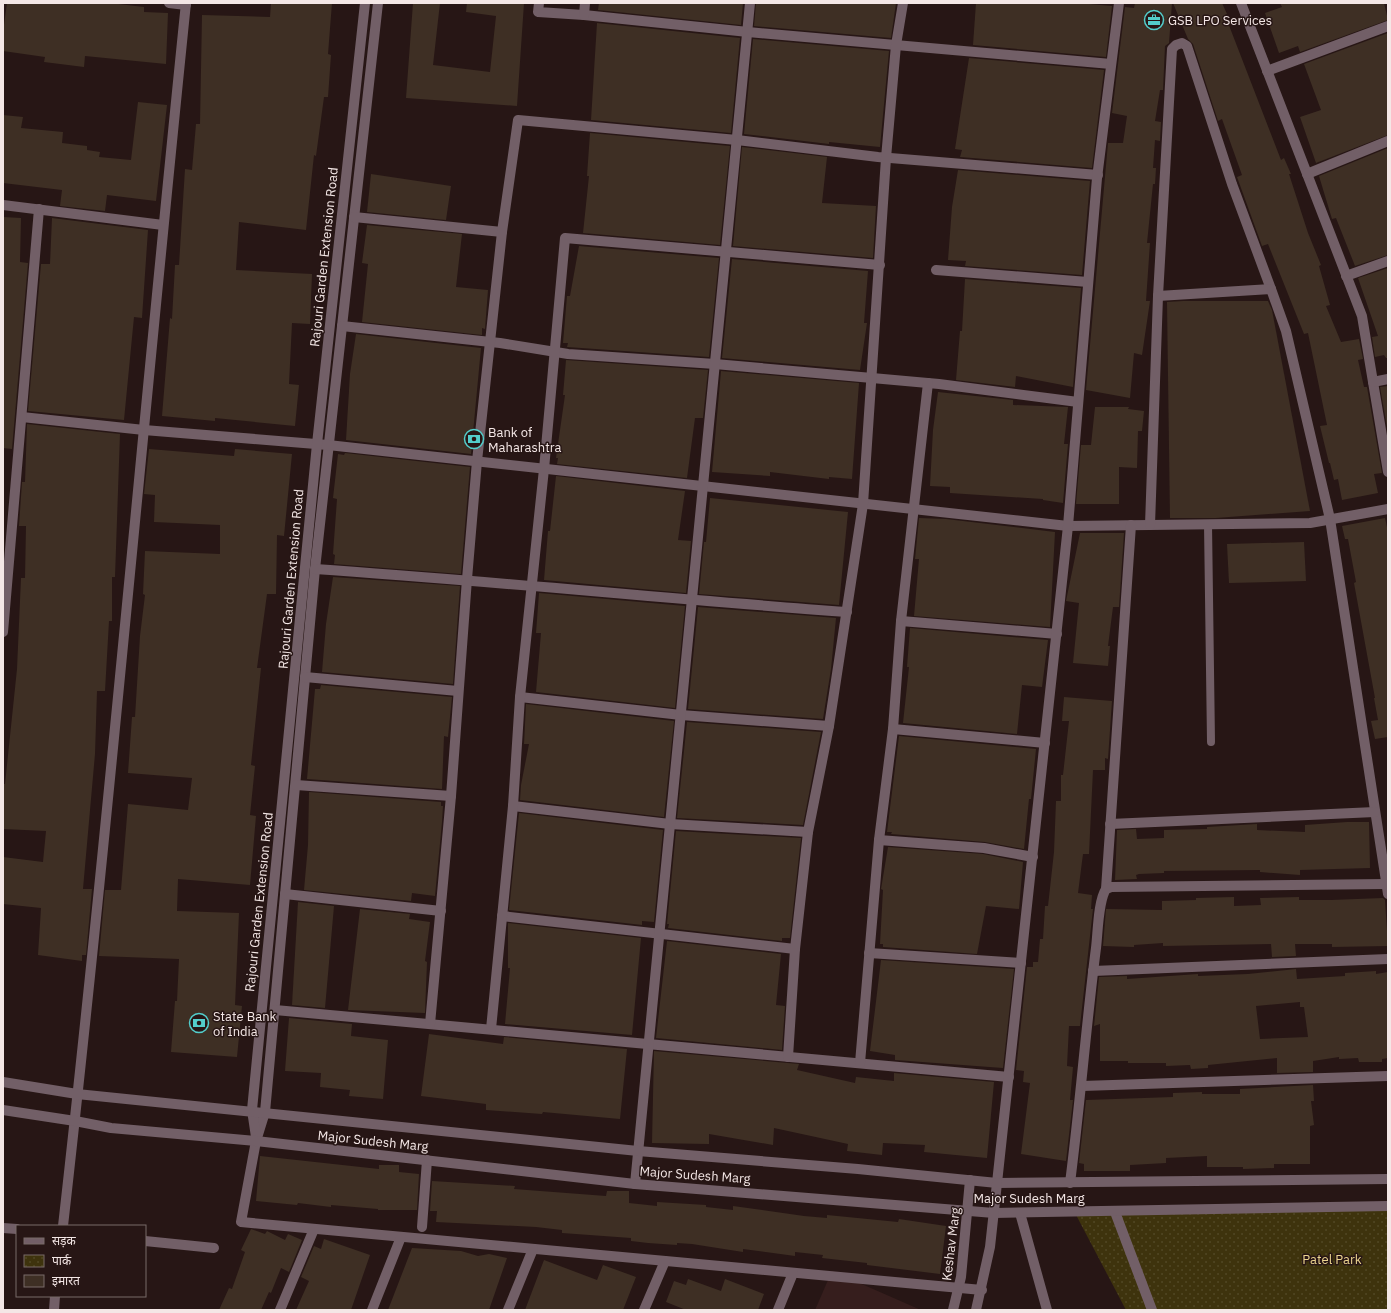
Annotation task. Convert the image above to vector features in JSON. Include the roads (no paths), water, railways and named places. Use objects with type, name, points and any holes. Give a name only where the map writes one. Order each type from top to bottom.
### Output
[{"type":"street","points":[[63,1225],[92,965],[163,225],[186,4],[169,3]]},
{"type":"street","name":"Rajouri Garden Extension Road","points":[[256,1141],[252,1110],[317,444],[365,3]]},
{"type":"street","name":"Rajouri Garden Extension Road","points":[[256,1141],[265,1112],[315,569],[378,3]]},
{"type":"street","points":[[539,3],[538,12],[584,14],[748,32],[1112,64]]},
{"type":"street","points":[[584,14],[585,3]]},
{"type":"street","points":[[635,1184],[750,3]]},
{"type":"street","points":[[788,1057],[795,949],[808,832],[829,726],[863,504],[886,158],[896,45],[903,3]]},
{"type":"street","points":[[976,1310],[982,1290],[994,1213],[1009,1077],[1068,526],[1098,175],[1119,3]]},
{"type":"street","points":[[1241,3],[1362,316],[1388,472]]},
{"type":"street","points":[[1267,71],[1388,26]]},
{"type":"street","points":[[1106,888],[1387,889],[1330,519],[1286,331],[1232,184],[1187,46],[1182,43],[1176,45],[1172,49],[1158,296],[1150,525]]},
{"type":"street","points":[[430,1024],[451,796],[467,579],[478,461],[502,232],[518,120],[737,140],[886,158],[1098,175]]},
{"type":"street","points":[[1307,174],[1388,142]]},
{"type":"street","points":[[3,204],[163,225]]},
{"type":"street","points":[[3,632],[39,209]]},
{"type":"street","points":[[354,217],[502,232]]},
{"type":"street","points":[[491,1029],[513,806],[520,697],[556,352],[565,238],[880,265]]},
{"type":"street","points":[[1346,276],[1388,261]]},
{"type":"street","points":[[936,270],[1088,282]]},
{"type":"street","points":[[1158,296],[1271,289]]},
{"type":"street","points":[[342,326],[490,342],[556,352],[715,364],[928,383],[1078,402]]},
{"type":"street","points":[[1373,382],[1388,379]]},
{"type":"street","points":[[860,1063],[879,840],[893,729],[901,621],[928,383]]},
{"type":"street","points":[[22,417],[144,430],[328,445],[1068,526],[1310,523],[1388,509]]},
{"type":"street","points":[[1070,1183],[1082,1086],[1093,971],[1102,901],[1106,888],[1131,525]]},
{"type":"street","points":[[315,569],[467,579],[692,600],[847,612]]},
{"type":"street","points":[[901,621],[1057,634]]},
{"type":"street","points":[[305,676],[458,691]]},
{"type":"street","points":[[520,697],[681,715],[829,726]]},
{"type":"street","points":[[893,729],[1045,743]]},
{"type":"street","points":[[296,785],[451,796]]},
{"type":"street","points":[[513,806],[670,824],[808,832]]},
{"type":"street","points":[[1110,824],[1375,812]]},
{"type":"street","points":[[879,840],[984,848],[1032,857]]},
{"type":"street","points":[[285,894],[441,911]]},
{"type":"street","points":[[502,916],[795,949]]},
{"type":"street","points":[[869,953],[1021,963]]},
{"type":"street","points":[[1093,971],[1388,959]]},
{"type":"street","points":[[275,1010],[1009,1077]]},
{"type":"street","points":[[1082,1086],[1388,1076]]},
{"type":"street","name":"Major Sudesh Marg","points":[[3,1082],[77,1094],[252,1110],[638,1151],[850,1168],[997,1183],[1388,1179]]},
{"type":"street","name":"Major Sudesh Marg","points":[[3,1110],[75,1120],[111,1128],[256,1141],[635,1184],[994,1213],[1388,1206]]},
{"type":"street","points":[[256,1141],[241,1222],[982,1290]]},
{"type":"street","points":[[422,1227],[427,1160]]},
{"type":"street","name":"Keshav Marg","points":[[953,1310],[959,1288],[970,1180]]},
{"type":"street","points":[[1115,1212],[1152,1310]]},
{"type":"street","points":[[1020,1213],[1047,1310]]},
{"type":"street","points":[[3,1228],[16,1229]]},
{"type":"street","points":[[280,1310],[314,1228]]},
{"type":"street","points":[[372,1310],[401,1236]]},
{"type":"street","points":[[146,1241],[214,1248]]},
{"type":"street","points":[[508,1310],[533,1249]]},
{"type":"street","points":[[644,1310],[665,1261]]},
{"type":"street","points":[[778,1310],[793,1273]]},
{"type":"street","points":[[54,1310],[55,1297]]},
{"type":"lane","points":[[1208,524],[1211,742]]},
{"type":"place","name":"GSB LPO Services","points":[[1154,20]]},
{"type":"place","name":"Bank of Maharashtra","points":[[474,439]]},
{"type":"place","name":"State Bank of India","points":[[199,1023]]},
{"type":"park label","name":"Patel Park","points":[[1332,1259]]}]
